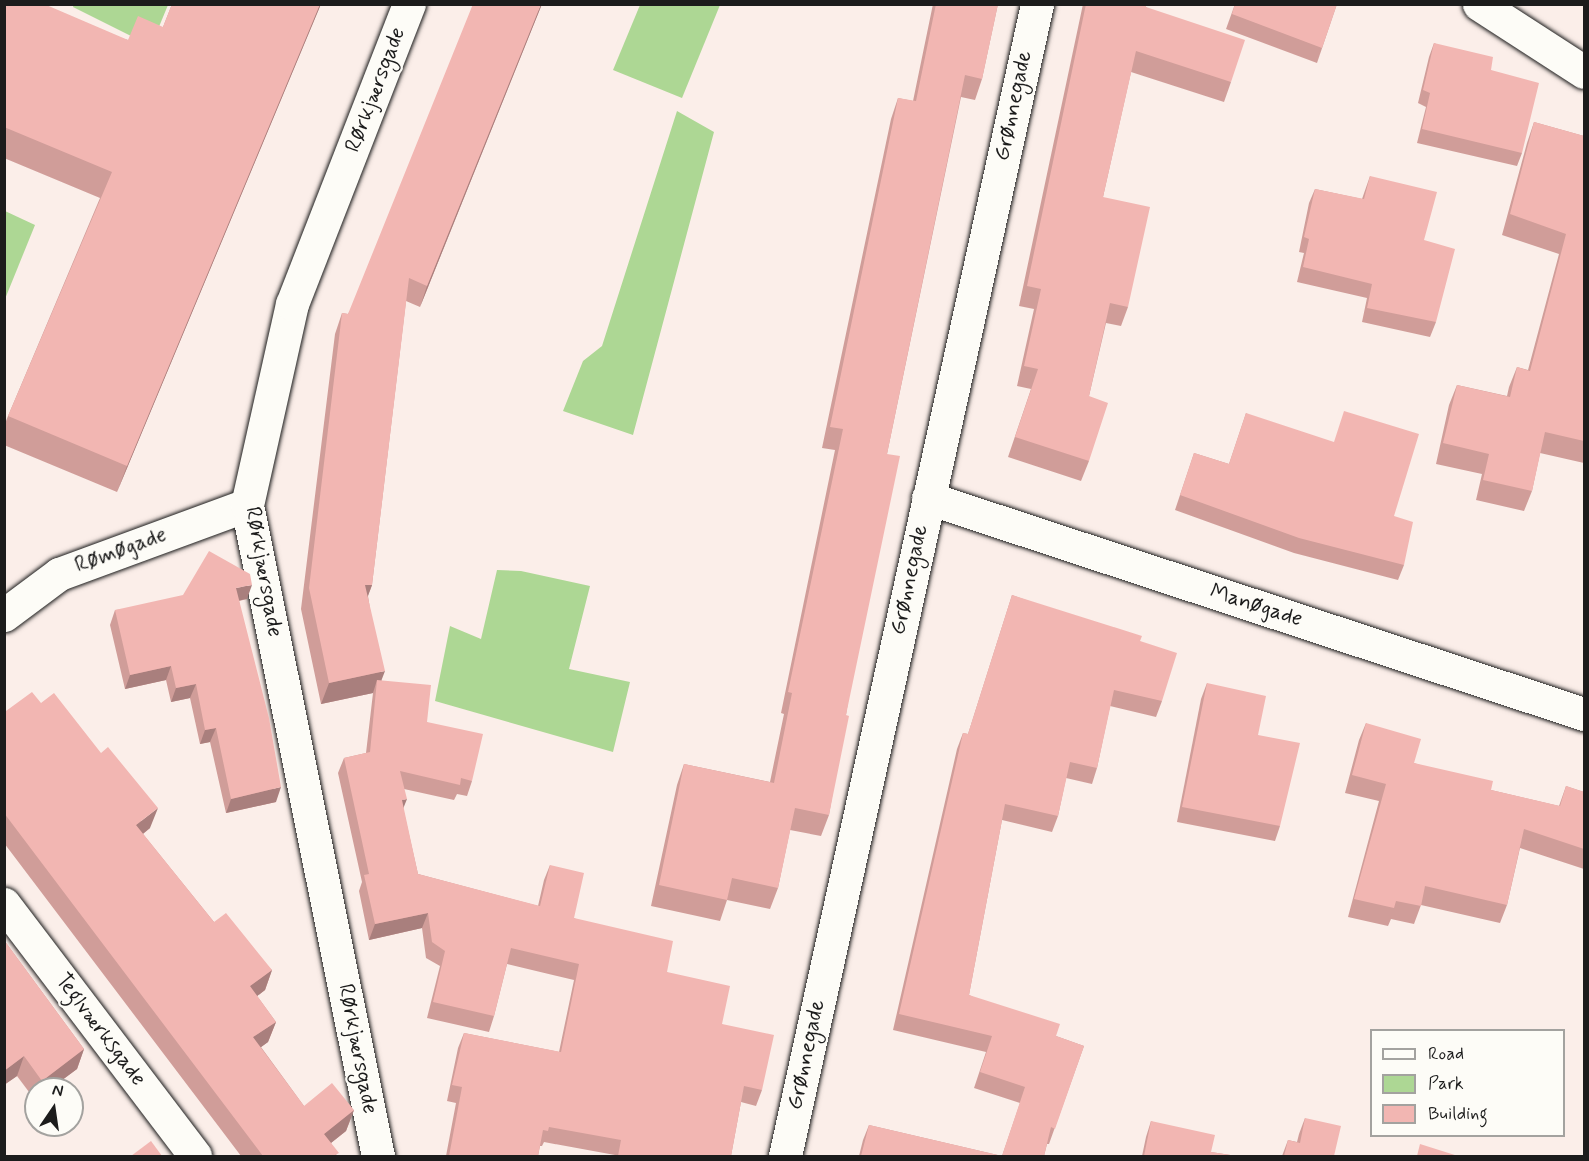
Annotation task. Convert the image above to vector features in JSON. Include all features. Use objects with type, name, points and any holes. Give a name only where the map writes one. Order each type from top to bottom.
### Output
[{"type":"street","name":"Rørkjærsgade","points":[[378,1156],[248,505],[292,304],[409,4]]},
{"type":"street","name":"Grønnegade","points":[[785,1156],[1037,4]]},
{"type":"street","points":[[1479,4],[1584,72]]},
{"type":"street","name":"Manøgade","points":[[928,498],[1584,714]]},
{"type":"street","name":"Rømøgade","points":[[4,615],[59,574],[248,505]]},
{"type":"street","name":"Teglværksgade","points":[[4,904],[195,1156]]},
{"type":"green space","points":[[74,4],[168,5],[151,46],[73,7]]},
{"type":"green space","points":[[640,5],[720,5],[682,98],[613,70]]},
{"type":"green space","points":[[677,111],[714,132],[633,435],[563,411],[583,361],[602,346]]},
{"type":"green space","points":[[5,211],[35,225],[5,299]]},
{"type":"green space","points":[[497,570],[521,571],[590,586],[569,669],[630,682],[613,752],[435,701],[450,626],[481,639]]},
{"type":"building","points":[[4,4],[44,4],[128,40],[138,16],[163,27],[172,4],[320,4],[127,466],[8,416],[112,172],[4,127]]},
{"type":"building","points":[[473,4],[541,4],[427,286],[409,278],[372,585],[365,585],[385,671],[329,683],[309,588],[342,313],[348,314]]},
{"type":"building","points":[[936,4],[998,4],[982,79],[965,75],[887,454],[900,456],[846,715],[849,716],[829,815],[795,808],[778,888],[732,878],[727,900],[659,885],[684,764],[774,783],[792,693],[788,692],[843,429],[830,427],[898,98],[916,101]]},
{"type":"building","points":[[1086,4],[1146,4],[1146,7],[1245,40],[1231,82],[1136,51],[1103,197],[1150,207],[1128,307],[1110,303],[1089,396],[1108,403],[1089,461],[1015,437],[1038,369],[1024,366],[1041,289],[1027,286]]},
{"type":"building","points":[[1235,4],[1337,4],[1322,48],[1232,14]]},
{"type":"building","points":[[1434,43],[1493,57],[1491,70],[1539,83],[1522,153],[1422,129],[1430,93],[1423,90]]},
{"type":"building","points":[[1534,122],[1584,136],[1584,441],[1545,432],[1532,491],[1483,480],[1489,454],[1443,443],[1457,385],[1510,397],[1517,367],[1530,371],[1566,234],[1510,214]]},
{"type":"building","points":[[1370,176],[1437,192],[1424,240],[1455,249],[1436,322],[1367,308],[1372,284],[1303,267],[1309,239],[1304,237],[1315,189],[1364,199]]},
{"type":"building","points":[[1344,411],[1419,434],[1394,516],[1413,522],[1404,565],[1299,538],[1180,495],[1194,453],[1229,464],[1246,413],[1334,442]]},
{"type":"building","points":[[209,551],[250,574],[252,585],[236,588],[269,718],[281,787],[231,799],[216,728],[205,730],[196,684],[176,688],[171,666],[130,675],[115,610],[183,595]]},
{"type":"building","points":[[1012,595],[1142,636],[1140,641],[1177,653],[1162,701],[1114,690],[1097,768],[1070,762],[1058,816],[1005,804],[969,995],[1060,1024],[1056,1036],[1084,1046],[1055,1129],[1051,1127],[1044,1156],[1002,1156],[1025,1087],[980,1072],[992,1036],[899,1014],[963,733],[968,734]]},
{"type":"building","points":[[377,680],[431,685],[427,722],[483,734],[472,781],[461,778],[460,785],[400,771],[407,799],[402,800],[418,874],[540,906],[550,865],[584,873],[574,918],[673,941],[667,972],[730,986],[722,1024],[774,1035],[762,1090],[744,1086],[731,1156],[618,1156],[621,1140],[549,1127],[548,1131],[543,1130],[538,1156],[449,1156],[462,1087],[452,1085],[464,1033],[561,1052],[579,964],[511,948],[494,1016],[433,1002],[445,951],[432,942],[428,913],[375,924],[364,875],[369,874],[344,758],[370,752]]},
{"type":"building","points":[[1207,683],[1266,696],[1258,735],[1300,743],[1280,826],[1182,807]]},
{"type":"building","points":[[32,692],[41,703],[54,693],[101,753],[108,747],[158,808],[136,825],[214,922],[226,913],[272,970],[250,986],[276,1022],[253,1037],[304,1106],[332,1083],[354,1110],[324,1134],[339,1153],[333,1156],[263,1156],[4,813],[4,709],[6,711]]},
{"type":"building","points":[[1366,723],[1421,739],[1414,763],[1493,781],[1491,790],[1560,806],[1566,786],[1584,792],[1584,849],[1524,829],[1507,905],[1425,886],[1421,906],[1396,901],[1394,908],[1354,899],[1386,784],[1352,775]]},
{"type":"building","points":[[4,940],[84,1049],[47,1077],[39,1077],[24,1056],[4,1071]]},
{"type":"building","points":[[1305,1118],[1341,1126],[1334,1156],[1284,1156],[1288,1140],[1300,1143]]},
{"type":"building","points":[[1151,1121],[1215,1135],[1211,1152],[1237,1156],[1144,1156]]},
{"type":"building","points":[[869,1125],[1002,1156],[861,1156]]},
{"type":"building","points":[[151,1141],[162,1156],[131,1156]]},
{"type":"building","points":[[1420,1144],[1458,1156],[1417,1156]]}]
